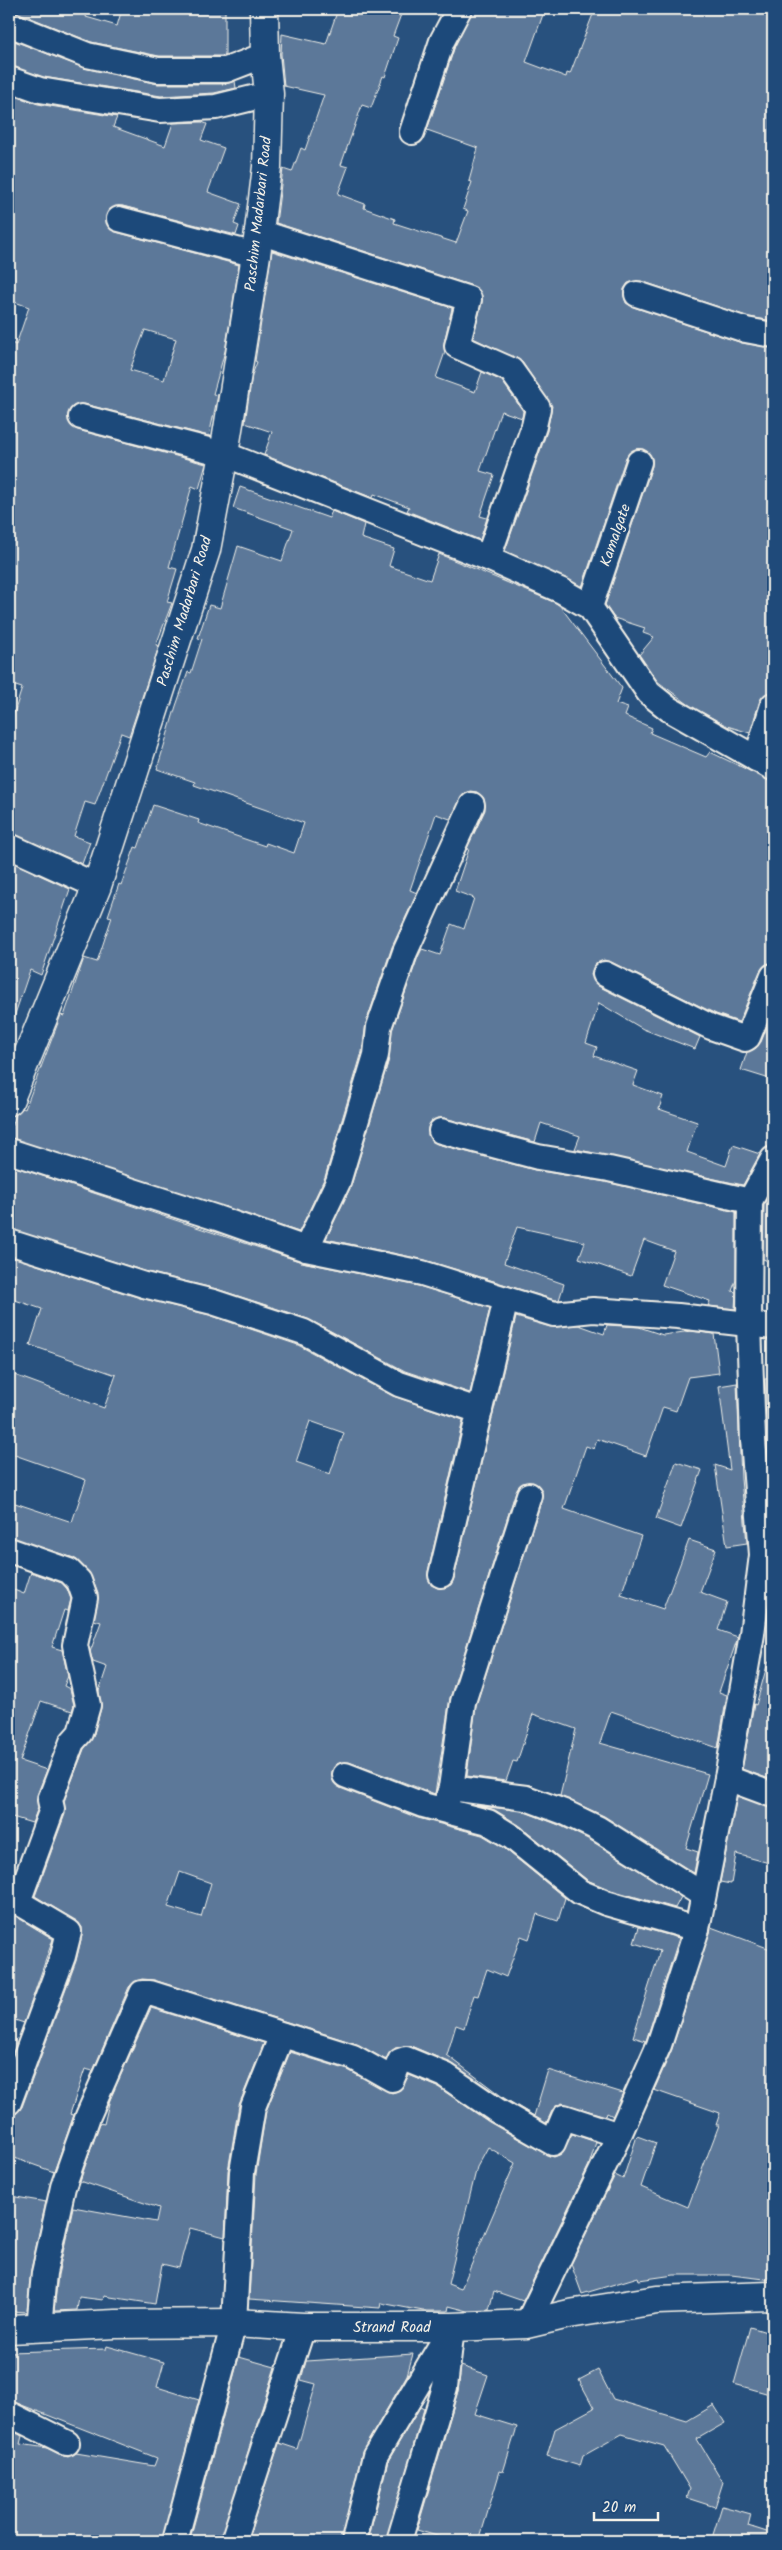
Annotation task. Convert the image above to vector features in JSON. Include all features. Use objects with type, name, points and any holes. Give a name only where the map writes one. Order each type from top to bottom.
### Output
[{"type":"street","name":"Paschim Madarbari Road","points":[[9,1101],[97,886],[206,550],[224,454],[267,167],[269,94],[265,55],[264,9]]},
{"type":"street","points":[[412,132],[442,41],[459,9]]},
{"type":"street","points":[[9,24],[87,54],[158,70],[226,70],[265,55]]},
{"type":"street","points":[[9,79],[40,90],[160,110],[216,107],[269,94]]},
{"type":"street","points":[[118,219],[257,243],[469,299],[457,346],[511,370],[538,408],[538,416],[488,558]]},
{"type":"street","points":[[637,294],[746,330],[773,335]]},
{"type":"street","points":[[81,417],[224,454],[488,558],[562,590],[590,608],[649,693],[669,709],[765,763],[773,706]]},
{"type":"street","name":"Kamalgate","points":[[590,608],[639,462]]},
{"type":"street","points":[[306,1249],[338,1182],[376,1055],[379,1027],[405,952],[472,805]]},
{"type":"street","points":[[9,846],[97,886]]},
{"type":"street","points":[[605,974],[703,1024],[745,1039],[748,1037],[773,976]]},
{"type":"street","points":[[441,1131],[538,1157],[609,1169],[750,1202]]},
{"type":"street","points":[[9,1151],[218,1218],[306,1249],[422,1273],[554,1314],[593,1310],[678,1316],[773,1328]]},
{"type":"street","points":[[526,2324],[619,2135],[659,2045],[697,1928],[728,1778],[752,1634],[762,1555],[753,1439],[749,1324],[750,1202],[773,1159]]},
{"type":"street","points":[[9,1242],[144,1285],[213,1302],[304,1332],[399,1384],[480,1411]]},
{"type":"street","points":[[441,1575],[506,1299]]},
{"type":"street","points":[[447,1799],[463,1702],[528,1496]]},
{"type":"street","points":[[9,1550],[68,1571],[79,1581],[85,1598],[75,1645],[88,1705],[80,1732],[72,1742],[50,1800],[52,1809],[18,1902],[69,1932],[63,1956],[9,2102]]},
{"type":"street","points":[[345,1775],[423,1805],[447,1799],[526,1798],[564,1812],[597,1828],[703,1895]]},
{"type":"street","points":[[728,1778],[773,1795]]},
{"type":"street","points":[[447,1799],[512,1837],[580,1892],[606,1903],[697,1928]]},
{"type":"street","points":[[39,2328],[44,2273],[63,2187],[88,2116],[138,1998],[142,1993],[150,1993],[353,2057],[392,2079],[402,2059],[438,2072],[496,2110],[553,2143],[564,2117],[619,2135]]},
{"type":"street","points":[[176,2541],[234,2323],[242,2172],[252,2107],[282,2035]]},
{"type":"street","name":"Strand Road","points":[[9,2329],[116,2324],[234,2323],[302,2327],[452,2327],[526,2324],[569,2314],[657,2300],[773,2296]]},
{"type":"street","points":[[233,2541],[302,2327]]},
{"type":"street","points":[[354,2541],[375,2456],[452,2327]]},
{"type":"street","points":[[399,2541],[445,2387],[452,2327]]},
{"type":"street","points":[[9,2414],[67,2443]]},
{"type":"building","points":[[9,9],[88,9],[86,17],[117,26],[122,9],[225,9],[225,56],[159,56],[91,42]]},
{"type":"building","points":[[338,9],[403,9],[393,36],[398,38],[385,77],[383,76],[371,108],[362,105],[341,165],[348,167],[338,194],[365,204],[364,208],[395,219],[394,223],[456,243],[468,211],[463,209],[472,182],[469,181],[478,148],[427,130],[455,46],[473,9],[545,9],[526,62],[566,77],[567,73],[570,74],[595,9],[773,9],[773,321],[749,317],[641,281],[628,283],[624,289],[626,303],[633,307],[742,343],[773,348],[773,692],[764,695],[760,700],[750,733],[727,726],[692,707],[657,681],[639,655],[654,637],[643,633],[645,628],[614,618],[605,605],[652,466],[652,459],[649,453],[643,449],[636,449],[626,457],[582,587],[505,551],[547,431],[552,406],[522,362],[473,338],[482,302],[479,290],[473,286],[276,223],[283,169],[292,172],[301,148],[305,150],[324,95],[284,86],[281,54],[282,34],[326,44]]},
{"type":"building","points":[[9,39],[84,68],[158,84],[226,84],[235,81],[236,88],[214,93],[161,96],[43,77],[9,66]]},
{"type":"building","points":[[9,94],[38,104],[117,117],[113,127],[165,146],[173,123],[202,122],[207,124],[201,140],[224,148],[208,192],[241,204],[234,224],[239,226],[236,235],[122,206],[110,209],[106,216],[109,228],[116,232],[239,265],[225,351],[213,394],[218,395],[209,436],[84,404],[72,407],[68,414],[71,426],[78,430],[206,464],[199,489],[192,486],[169,567],[177,569],[167,602],[172,603],[156,645],[159,646],[129,736],[121,733],[95,805],[85,802],[74,836],[90,842],[82,864],[9,832],[9,729],[22,688],[9,684],[9,342],[16,345],[29,307],[9,300]],"holes":[[[145,330],[176,339],[164,380],[130,370]]]},
{"type":"building","points":[[272,251],[452,308],[444,343],[445,352],[436,378],[475,392],[482,372],[502,381],[523,411],[522,418],[501,411],[480,471],[494,475],[480,516],[487,518],[480,540],[407,511],[409,507],[374,494],[373,498],[264,455],[272,432],[245,423],[252,375],[257,362],[255,361]]},
{"type":"building","points":[[240,487],[329,518],[332,511],[364,524],[361,538],[394,549],[389,566],[430,580],[439,554],[556,603],[622,688],[616,704],[628,708],[625,716],[652,728],[650,733],[706,757],[710,752],[773,782],[773,963],[765,965],[760,971],[739,1022],[716,1014],[611,962],[604,960],[597,963],[591,975],[598,986],[700,1037],[695,1049],[643,1029],[599,1003],[586,1043],[597,1047],[594,1056],[638,1071],[633,1085],[663,1096],[659,1109],[697,1122],[687,1152],[726,1166],[733,1145],[760,1154],[743,1185],[575,1149],[580,1136],[541,1123],[535,1142],[444,1118],[432,1121],[428,1128],[431,1140],[437,1144],[535,1170],[606,1182],[736,1212],[736,1280],[732,1291],[736,1292],[735,1309],[708,1306],[710,1301],[662,1285],[674,1251],[644,1240],[631,1276],[579,1258],[585,1242],[517,1227],[504,1263],[564,1284],[559,1300],[555,1300],[425,1260],[326,1239],[351,1186],[389,1059],[392,1030],[418,957],[422,949],[440,955],[451,924],[464,929],[474,898],[455,891],[469,849],[467,848],[485,810],[483,797],[477,792],[470,791],[464,794],[450,819],[436,814],[410,890],[417,893],[392,947],[366,1023],[362,1052],[325,1177],[299,1232],[9,1138],[16,1114],[23,1108],[25,1109],[61,1015],[64,1016],[84,958],[97,962],[112,917],[108,916],[119,884],[121,885],[135,847],[138,848],[153,805],[199,820],[198,823],[265,846],[266,843],[294,853],[304,823],[194,785],[195,782],[157,769],[176,706],[188,672],[191,673],[202,639],[198,638],[209,605],[220,608],[238,546],[282,561],[293,529],[233,508]]},
{"type":"building","points":[[9,861],[70,889],[41,975],[30,970],[12,1023],[9,1023]]},
{"type":"building","points":[[773,1012],[773,1080],[741,1070],[747,1052],[756,1048],[761,1042]]},
{"type":"building","points":[[9,1165],[302,1262],[419,1286],[490,1308],[470,1393],[405,1371],[308,1319],[217,1289],[148,1272],[9,1229]]},
{"type":"building","points":[[773,1187],[773,1263],[763,1259],[764,1205]]},
{"type":"building","points":[[9,1256],[140,1298],[209,1315],[298,1345],[393,1396],[463,1420],[428,1572],[431,1585],[438,1588],[451,1585],[454,1578],[516,1317],[550,1327],[579,1325],[604,1334],[607,1325],[639,1327],[663,1335],[691,1331],[714,1334],[719,1373],[688,1377],[676,1411],[663,1407],[646,1456],[597,1439],[594,1449],[586,1446],[564,1509],[641,1536],[621,1595],[663,1609],[689,1540],[716,1549],[700,1592],[727,1602],[718,1630],[738,1637],[719,1692],[727,1695],[718,1748],[611,1711],[600,1743],[708,1774],[686,1848],[698,1852],[694,1873],[604,1816],[560,1796],[576,1729],[533,1714],[517,1762],[513,1761],[506,1781],[467,1776],[476,1705],[542,1499],[539,1486],[533,1482],[520,1485],[516,1491],[450,1698],[435,1794],[349,1762],[337,1764],[332,1771],[334,1783],[340,1788],[418,1818],[482,1835],[504,1848],[565,1898],[558,1921],[537,1914],[529,1939],[521,1936],[506,1977],[487,1969],[478,1996],[474,1995],[464,2028],[456,2025],[447,2055],[504,2098],[534,2116],[548,2070],[623,2093],[613,2116],[607,2113],[606,2116],[562,2103],[555,2107],[546,2123],[503,2098],[453,2064],[411,2046],[395,2048],[386,2060],[357,2044],[154,1980],[142,1979],[134,1982],[129,1987],[93,2071],[85,2069],[70,2114],[74,2115],[54,2172],[9,2156],[9,2119],[10,2116],[17,2113],[22,2107],[76,1961],[82,1935],[82,1927],[76,1921],[35,1896],[65,1814],[64,1801],[84,1749],[93,1737],[101,1708],[99,1691],[107,1667],[93,1662],[90,1652],[101,1622],[94,1620],[98,1594],[89,1572],[74,1558],[9,1537],[9,1501],[72,1522],[86,1480],[9,1453],[9,1373],[104,1408],[116,1375],[30,1345],[42,1309],[9,1298]],"holes":[[[310,1421],[344,1433],[330,1474],[296,1462]],[[180,1872],[211,1883],[201,1917],[168,1907]]]},
{"type":"building","points":[[773,1378],[773,1481],[770,1481],[765,1379]]},
{"type":"building","points":[[737,1383],[741,1479],[747,1543],[727,1546],[715,1465],[730,1470],[719,1386]]},
{"type":"building","points":[[676,1462],[702,1470],[681,1528],[656,1519]]},
{"type":"building","points":[[31,1572],[62,1583],[71,1599],[68,1611],[64,1610],[52,1647],[62,1650],[68,1676],[64,1686],[70,1689],[74,1705],[72,1711],[41,1701],[20,1761],[47,1770],[37,1795],[38,1808],[32,1823],[9,1816],[9,1588],[24,1594]]},
{"type":"building","points":[[768,1662],[773,1663],[772,1780],[742,1769],[754,1704],[756,1705]]},
{"type":"building","points":[[737,1796],[773,1808],[773,1864],[736,1854],[731,1884],[720,1882]]},
{"type":"building","points":[[480,1806],[523,1811],[559,1825],[590,1840],[681,1897],[675,1908],[611,1890],[587,1880],[519,1825],[495,1810]]},
{"type":"building","points":[[9,1912],[53,1939],[24,2023],[9,2018]]},
{"type":"building","points":[[639,1927],[679,1938],[646,2041],[633,2037],[660,1951],[634,1943]]},
{"type":"building","points":[[711,1927],[773,1950],[773,2280],[731,2275],[674,2275],[639,2280],[638,2277],[582,2294],[571,2264],[615,2175],[623,2179],[637,2136],[656,2143],[641,2187],[688,2207],[719,2125],[716,2125],[720,2113],[654,2090],[672,2049]]},
{"type":"building","points":[[151,2008],[264,2043],[239,2105],[228,2171],[225,2237],[190,2228],[179,2268],[162,2264],[155,2304],[104,2296],[103,2300],[79,2297],[77,2310],[54,2311],[58,2275],[73,2207],[156,2222],[159,2208],[80,2181],[100,2123],[104,2124],[110,2099]]},
{"type":"building","points":[[290,2052],[348,2070],[392,2093],[400,2090],[409,2075],[438,2087],[489,2122],[547,2155],[554,2157],[561,2154],[572,2134],[596,2142],[589,2165],[523,2301],[494,2291],[489,2310],[468,2311],[449,2306],[448,2311],[423,2311],[381,2303],[380,2308],[249,2299],[256,2174],[266,2111]],"holes":[[[488,2147],[515,2163],[461,2289],[448,2284],[477,2167]]]},
{"type":"building","points":[[10,2196],[46,2202],[31,2270],[27,2312],[9,2311]]},
{"type":"building","points":[[750,2327],[773,2334],[773,2395],[734,2384]]},
{"type":"building","points":[[107,2346],[164,2362],[157,2387],[199,2400],[162,2541],[9,2541],[9,2429],[22,2436],[20,2444],[47,2448],[68,2457],[76,2453],[154,2466],[157,2458],[9,2400],[9,2352],[106,2349]]},
{"type":"building","points":[[413,2354],[407,2375],[362,2452],[341,2541],[247,2541],[279,2443],[297,2449],[316,2384],[301,2380],[306,2361]]},
{"type":"building","points":[[239,2357],[275,2367],[220,2541],[196,2541],[190,2539]]},
{"type":"building","points":[[461,2366],[488,2375],[475,2414],[517,2427],[503,2472],[500,2471],[479,2541],[453,2541],[417,2530],[458,2391]]},
{"type":"building","points":[[598,2370],[613,2399],[687,2421],[714,2405],[725,2423],[697,2439],[723,2482],[715,2507],[687,2498],[690,2489],[664,2446],[622,2434],[583,2456],[580,2466],[547,2456],[555,2429],[594,2408],[579,2380]]},
{"type":"building","points":[[420,2407],[424,2409],[386,2541],[368,2541],[388,2461]]},
{"type":"building","points":[[722,2506],[751,2514],[748,2526],[773,2534],[773,2541],[711,2541]]}]
